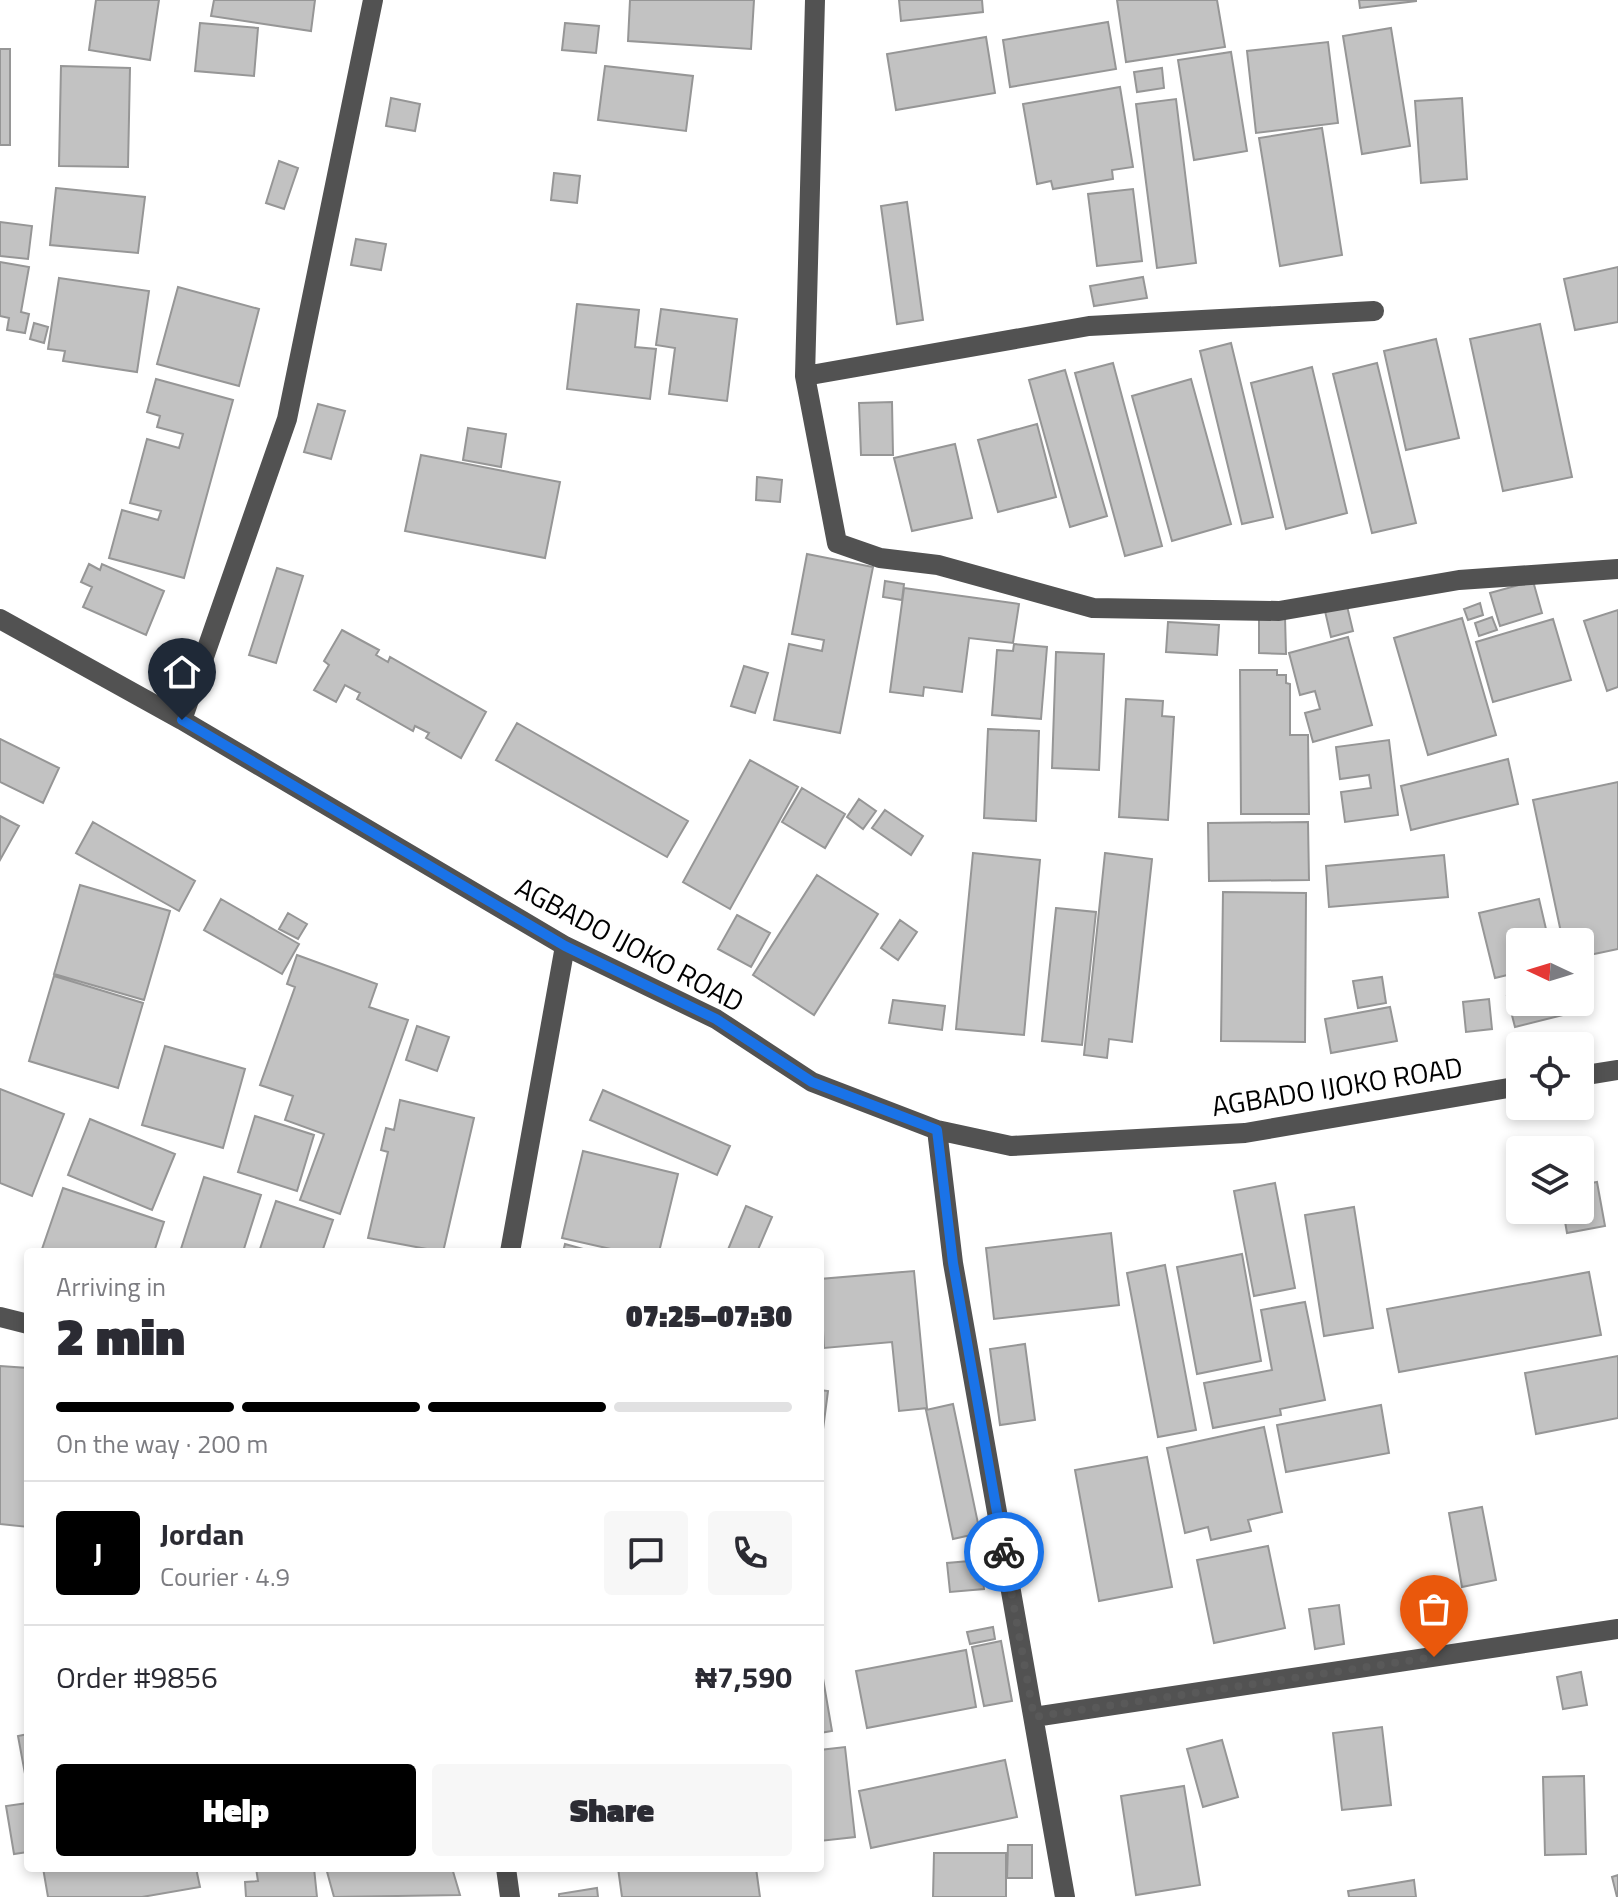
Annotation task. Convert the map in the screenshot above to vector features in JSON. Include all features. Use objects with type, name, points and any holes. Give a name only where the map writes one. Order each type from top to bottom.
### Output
[{"type":"street","points":[[182,720],[287,419],[373,0]]},
{"type":"street","points":[[815,0],[805,376],[837,543],[880,558],[938,565],[1093,608],[1263,611],[1459,580],[1618,569]]},
{"type":"street","points":[[805,376],[1089,326],[1374,311]]},
{"type":"street","name":"AGBADO IJOKO ROAD","points":[[0,619],[182,720],[565,946],[716,1019],[812,1082],[937,1130],[1011,1146],[1245,1133],[1506,1088]]},
{"type":"street","points":[[511,1248],[565,946]]},
{"type":"street","points":[[1594,1074],[1618,1070]]},
{"type":"street","points":[[937,1130],[953,1263],[1065,1897]]},
{"type":"street","points":[[0,1317],[24,1323]]},
{"type":"street","points":[[1034,1717],[1618,1629]]},
{"type":"street","points":[[507,1872],[510,1897]]},
{"type":"building","points":[[96,0],[159,0],[150,60],[89,50]]},
{"type":"building","points":[[214,0],[315,0],[311,31],[211,16]]},
{"type":"building","points":[[630,0],[754,0],[751,49],[628,41]]},
{"type":"building","points":[[899,0],[982,0],[983,12],[901,21]]},
{"type":"building","points":[[1117,0],[1217,0],[1225,47],[1126,62]]},
{"type":"building","points":[[1359,0],[1416,0],[1416,1],[1360,8]]},
{"type":"building","points":[[1108,22],[1116,69],[1010,87],[1003,40]]},
{"type":"building","points":[[200,23],[258,28],[254,76],[195,71]]},
{"type":"building","points":[[565,23],[599,26],[596,53],[562,50]]},
{"type":"building","points":[[1391,28],[1410,146],[1362,154],[1343,36]]},
{"type":"building","points":[[986,37],[995,93],[896,110],[887,54]]},
{"type":"building","points":[[1328,42],[1338,123],[1256,133],[1247,51]]},
{"type":"building","points":[[0,49],[10,49],[10,145],[0,145]]},
{"type":"building","points":[[1231,52],[1247,151],[1194,160],[1178,60]]},
{"type":"building","points":[[61,66],[130,68],[128,167],[59,166]]},
{"type":"building","points":[[605,66],[693,76],[686,131],[598,120]]},
{"type":"building","points":[[1162,68],[1164,88],[1137,92],[1134,72]]},
{"type":"building","points":[[1120,87],[1133,167],[1112,170],[1113,179],[1053,189],[1051,181],[1037,184],[1023,104]]},
{"type":"building","points":[[391,98],[420,104],[415,131],[386,126]]},
{"type":"building","points":[[1462,98],[1467,179],[1421,183],[1415,101]]},
{"type":"building","points":[[1176,99],[1196,263],[1157,268],[1136,104]]},
{"type":"building","points":[[1322,128],[1342,255],[1280,266],[1259,138]]},
{"type":"building","points":[[279,161],[298,168],[284,209],[266,203]]},
{"type":"building","points":[[554,173],[580,176],[577,203],[551,200]]},
{"type":"building","points":[[56,188],[145,197],[138,253],[50,245]]},
{"type":"building","points":[[1133,189],[1142,261],[1097,266],[1088,194]]},
{"type":"building","points":[[907,202],[923,320],[897,324],[881,206]]},
{"type":"building","points":[[0,222],[32,226],[28,259],[0,256]]},
{"type":"building","points":[[356,239],[386,244],[381,270],[351,265]]},
{"type":"building","points":[[0,262],[29,267],[21,312],[29,314],[25,333],[7,330],[9,318],[0,316]]},
{"type":"building","points":[[1618,267],[1618,322],[1575,330],[1564,279]]},
{"type":"building","points":[[1143,277],[1147,298],[1094,306],[1090,286]]},
{"type":"building","points":[[59,278],[149,291],[137,372],[63,361],[65,351],[48,349]]},
{"type":"building","points":[[178,287],[259,309],[239,386],[157,364]]},
{"type":"building","points":[[577,304],[639,310],[635,347],[656,349],[650,399],[567,389]]},
{"type":"building","points":[[661,309],[737,319],[727,401],[669,394],[675,348],[656,345]]},
{"type":"building","points":[[34,323],[48,327],[44,343],[30,339]]},
{"type":"building","points":[[1540,324],[1572,477],[1503,491],[1470,339]]},
{"type":"building","points":[[1436,339],[1459,438],[1406,450],[1384,351]]},
{"type":"building","points":[[1231,343],[1273,517],[1242,524],[1200,351]]},
{"type":"building","points":[[1113,363],[1162,546],[1125,556],[1075,373]]},
{"type":"building","points":[[1377,363],[1416,523],[1372,533],[1333,374]]},
{"type":"building","points":[[1312,367],[1347,513],[1286,529],[1251,383]]},
{"type":"building","points":[[1065,370],[1107,516],[1070,527],[1029,380]]},
{"type":"building","points":[[156,379],[233,400],[184,578],[109,558],[122,510],[158,520],[161,511],[130,503],[147,439],[179,448],[183,434],[157,427],[160,416],[147,412]]},
{"type":"building","points":[[1191,379],[1231,524],[1172,541],[1132,396]]},
{"type":"building","points":[[892,402],[893,455],[861,455],[859,403]]},
{"type":"building","points":[[318,404],[345,411],[331,459],[304,452]]},
{"type":"building","points":[[1037,424],[1056,497],[998,512],[978,440]]},
{"type":"building","points":[[468,428],[506,434],[501,467],[463,460]]},
{"type":"building","points":[[955,444],[972,518],[912,531],[894,458]]},
{"type":"building","points":[[421,455],[560,482],[545,558],[405,531]]},
{"type":"building","points":[[757,477],[782,480],[780,502],[756,500]]},
{"type":"building","points":[[807,554],[873,567],[840,733],[774,720],[789,644],[822,651],[824,640],[792,634]]},
{"type":"building","points":[[89,564],[100,570],[102,564],[164,591],[146,635],[83,607],[92,587],[81,582]]},
{"type":"building","points":[[277,568],[303,576],[276,663],[249,655]]},
{"type":"building","points":[[885,581],[904,584],[902,600],[883,597]]},
{"type":"building","points":[[1533,581],[1542,613],[1500,626],[1490,593]]},
{"type":"building","points":[[904,588],[1019,604],[1013,643],[969,638],[962,692],[924,687],[923,696],[890,692]]},
{"type":"building","points":[[1480,603],[1483,615],[1468,620],[1464,609]]},
{"type":"building","points":[[1347,606],[1353,631],[1331,637],[1325,611]]},
{"type":"building","points":[[1618,610],[1618,687],[1607,691],[1584,621]]},
{"type":"building","points":[[1285,617],[1286,654],[1259,653],[1259,618]]},
{"type":"building","points":[[1492,617],[1497,630],[1479,636],[1475,623]]},
{"type":"building","points":[[1462,618],[1496,735],[1428,755],[1394,638]]},
{"type":"building","points":[[1553,619],[1571,680],[1493,702],[1476,642]]},
{"type":"building","points":[[1168,622],[1219,625],[1217,655],[1166,652]]},
{"type":"building","points":[[342,630],[379,650],[376,655],[388,662],[390,657],[486,712],[461,758],[426,738],[429,733],[415,726],[413,731],[357,699],[360,693],[345,685],[336,702],[314,690],[329,665],[324,661]]},
{"type":"building","points":[[1348,637],[1372,725],[1313,742],[1305,713],[1320,709],[1315,691],[1300,695],[1289,653]]},
{"type":"building","points":[[1014,644],[1047,647],[1041,719],[992,715],[997,650],[1013,651]]},
{"type":"building","points":[[1056,652],[1104,654],[1099,770],[1052,768]]},
{"type":"building","points":[[744,666],[768,673],[755,713],[731,706]]},
{"type":"building","points":[[1240,670],[1277,670],[1277,675],[1286,675],[1286,683],[1290,684],[1290,735],[1308,735],[1309,814],[1241,814]]},
{"type":"building","points":[[1126,699],[1163,701],[1162,716],[1174,717],[1168,820],[1119,817]]},
{"type":"building","points":[[517,723],[688,821],[667,857],[496,760]]},
{"type":"building","points":[[988,729],[1039,731],[1036,821],[984,818]]},
{"type":"building","points":[[0,739],[59,768],[43,803],[0,782]]},
{"type":"building","points":[[1389,740],[1398,815],[1345,822],[1341,792],[1371,788],[1369,775],[1340,779],[1336,747]]},
{"type":"building","points":[[1508,759],[1518,804],[1411,830],[1401,786]]},
{"type":"building","points":[[750,760],[798,787],[730,909],[683,882]]},
{"type":"building","points":[[1618,782],[1618,949],[1594,954],[1594,928],[1560,928],[1533,800]]},
{"type":"building","points":[[802,788],[845,814],[825,848],[782,822]]},
{"type":"building","points":[[859,799],[876,811],[863,829],[847,817]]},
{"type":"building","points":[[885,810],[923,836],[911,855],[872,828]]},
{"type":"building","points":[[0,816],[19,826],[0,860]]},
{"type":"building","points":[[93,822],[195,881],[179,911],[76,853]]},
{"type":"building","points":[[1308,822],[1309,880],[1209,881],[1208,823]]},
{"type":"building","points":[[973,853],[1040,860],[1024,1035],[956,1029]]},
{"type":"building","points":[[1105,853],[1152,859],[1132,1042],[1109,1039],[1107,1058],[1084,1055]]},
{"type":"building","points":[[1444,855],[1448,897],[1329,907],[1326,866]]},
{"type":"building","points":[[817,875],[878,914],[814,1015],[753,975]]},
{"type":"building","points":[[80,885],[170,911],[144,1000],[54,974]]},
{"type":"building","points":[[1223,892],[1306,893],[1305,1042],[1221,1041]]},
{"type":"building","points":[[221,899],[299,944],[282,974],[204,930]]},
{"type":"building","points":[[1539,899],[1546,928],[1506,928],[1506,975],[1495,978],[1479,913]]},
{"type":"building","points":[[1056,908],[1096,912],[1082,1045],[1042,1041]]},
{"type":"building","points":[[288,913],[307,924],[298,939],[279,929]]},
{"type":"building","points":[[737,915],[770,933],[751,967],[718,949]]},
{"type":"building","points":[[900,920],[917,932],[898,960],[881,948]]},
{"type":"building","points":[[297,955],[377,984],[369,1007],[408,1020],[340,1214],[300,1200],[324,1134],[285,1120],[293,1096],[260,1085],[295,987],[287,984]]},
{"type":"building","points":[[54,976],[143,1003],[118,1088],[29,1061]]},
{"type":"building","points":[[1382,977],[1386,1003],[1358,1008],[1353,981]]},
{"type":"building","points":[[1489,999],[1492,1029],[1466,1032],[1463,1002]]},
{"type":"building","points":[[893,1000],[945,1006],[942,1030],[889,1023]]},
{"type":"building","points":[[1390,1007],[1397,1041],[1331,1053],[1325,1019]]},
{"type":"building","points":[[1512,1016],[1559,1016],[1515,1027]]},
{"type":"building","points":[[417,1026],[449,1037],[437,1071],[406,1060]]},
{"type":"building","points":[[165,1046],[245,1069],[223,1148],[142,1125]]},
{"type":"building","points":[[0,1089],[64,1114],[32,1196],[0,1183]]},
{"type":"building","points":[[603,1090],[730,1146],[717,1175],[590,1120]]},
{"type":"building","points":[[400,1100],[474,1118],[444,1248],[422,1248],[368,1238],[388,1152],[381,1150],[386,1128],[394,1130]]},
{"type":"building","points":[[255,1116],[314,1135],[297,1191],[238,1172]]},
{"type":"building","points":[[90,1119],[175,1154],[152,1210],[68,1175]]},
{"type":"building","points":[[583,1151],[678,1174],[660,1248],[606,1248],[562,1238]]},
{"type":"building","points":[[204,1177],[261,1195],[244,1248],[181,1248]]},
{"type":"building","points":[[1597,1182],[1605,1226],[1567,1233],[1565,1224],[1594,1224],[1594,1183]]},
{"type":"building","points":[[1275,1183],[1295,1288],[1254,1296],[1234,1191]]},
{"type":"building","points":[[63,1188],[164,1222],[155,1248],[42,1248]]},
{"type":"building","points":[[276,1201],[333,1220],[323,1248],[260,1248]]},
{"type":"building","points":[[746,1206],[772,1217],[759,1248],[729,1248]]},
{"type":"building","points":[[1354,1207],[1373,1328],[1324,1336],[1305,1215]]},
{"type":"building","points":[[1111,1233],[1119,1305],[994,1319],[986,1248]]},
{"type":"building","points":[[1242,1254],[1261,1361],[1197,1374],[1177,1267]]},
{"type":"building","points":[[1165,1265],[1196,1430],[1158,1437],[1127,1273]]},
{"type":"building","points":[[914,1271],[927,1408],[899,1411],[892,1342],[824,1348],[824,1279]]},
{"type":"building","points":[[1589,1272],[1601,1335],[1399,1372],[1387,1309]]},
{"type":"building","points":[[1305,1302],[1325,1400],[1280,1409],[1281,1415],[1213,1428],[1204,1383],[1272,1370],[1261,1310]]},
{"type":"building","points":[[1025,1344],[1035,1420],[1000,1425],[990,1349]]},
{"type":"building","points":[[1618,1356],[1618,1418],[1536,1434],[1525,1373]]},
{"type":"building","points":[[0,1366],[24,1368],[24,1527],[0,1524]]},
{"type":"building","points":[[824,1390],[828,1391],[824,1422]]},
{"type":"building","points":[[953,1404],[980,1533],[953,1539],[926,1410]]},
{"type":"building","points":[[1381,1405],[1389,1453],[1286,1472],[1277,1425]]},
{"type":"building","points":[[1264,1427],[1282,1512],[1248,1520],[1251,1531],[1211,1540],[1208,1527],[1185,1533],[1167,1448]]},
{"type":"building","points":[[1147,1457],[1172,1587],[1099,1601],[1075,1470]]},
{"type":"building","points":[[1482,1507],[1496,1580],[1462,1587],[1449,1513]]},
{"type":"building","points":[[1268,1546],[1285,1628],[1214,1643],[1197,1560]]},
{"type":"building","points":[[981,1560],[984,1589],[950,1592],[947,1563]]},
{"type":"building","points":[[1339,1605],[1344,1644],[1315,1649],[1309,1609]]},
{"type":"building","points":[[993,1627],[995,1639],[970,1644],[967,1632]]},
{"type":"building","points":[[1001,1641],[1012,1701],[984,1706],[972,1647]]},
{"type":"building","points":[[966,1650],[976,1707],[867,1728],[856,1671]]},
{"type":"building","points":[[1581,1672],[1587,1705],[1563,1709],[1557,1677]]},
{"type":"building","points":[[824,1684],[832,1731],[824,1732]]},
{"type":"building","points":[[1382,1727],[1391,1805],[1342,1810],[1333,1733]]},
{"type":"building","points":[[24,1735],[24,1768],[18,1736]]},
{"type":"building","points":[[1222,1740],[1238,1797],[1203,1807],[1187,1749]]},
{"type":"building","points":[[845,1747],[855,1837],[824,1841],[824,1750]]},
{"type":"building","points":[[1005,1760],[1017,1817],[871,1848],[859,1791]]},
{"type":"building","points":[[1584,1776],[1586,1854],[1545,1855],[1543,1777]]},
{"type":"building","points":[[1184,1786],[1200,1885],[1136,1895],[1121,1796]]},
{"type":"building","points":[[24,1804],[24,1853],[14,1854],[6,1806]]},
{"type":"building","points":[[1008,1845],[1032,1845],[1032,1878],[1007,1878]]},
{"type":"building","points":[[934,1853],[1006,1853],[1006,1897],[933,1897]]},
{"type":"building","points":[[44,1872],[197,1872],[200,1887],[142,1897],[48,1897]]},
{"type":"building","points":[[257,1872],[314,1872],[317,1897],[246,1897],[245,1882],[258,1881]]},
{"type":"building","points":[[327,1872],[453,1872],[460,1895],[334,1897]]},
{"type":"building","points":[[619,1872],[757,1872],[760,1897],[622,1897]]},
{"type":"building","points":[[1618,1875],[1618,1897],[1617,1897],[1612,1877]]},
{"type":"building","points":[[1414,1880],[1416,1897],[1349,1897],[1348,1891]]},
{"type":"building","points":[[597,1888],[598,1897],[559,1897],[559,1894]]},
{"type":"way so far","points":[[1004,1552],[1034,1717],[1434,1657]]},
{"type":"route","points":[[182,720],[565,946],[716,1019],[812,1082],[937,1130],[953,1263],[1004,1552]]}]
